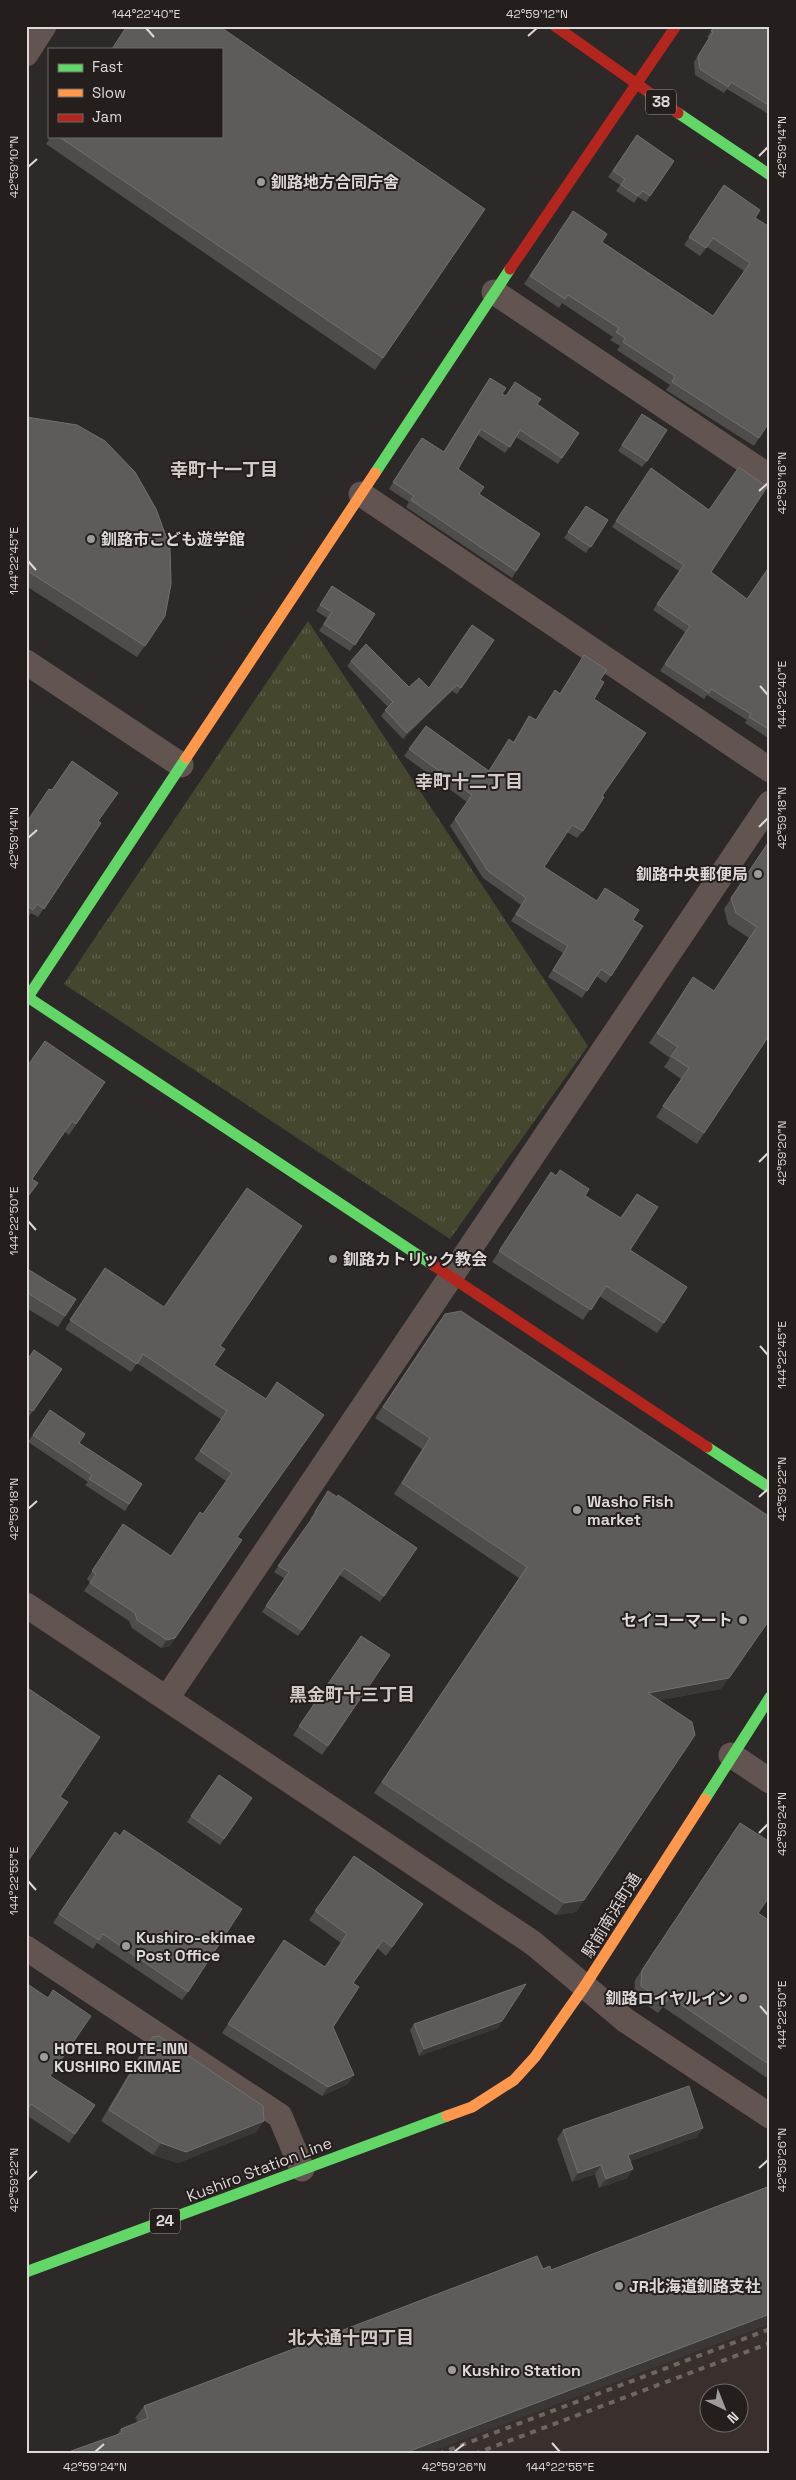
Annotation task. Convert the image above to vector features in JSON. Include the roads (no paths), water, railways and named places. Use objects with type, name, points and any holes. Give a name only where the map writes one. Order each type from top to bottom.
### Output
[{"type":"main road","name":"38","points":[[556,26],[636,85],[770,175]]},
{"type":"main road","points":[[676,26],[494,292],[362,494],[27,997],[452,1276],[770,1488]]},
{"type":"main road","name":"駅前南浜町通","points":[[447,2116],[472,2106],[514,2080],[535,2058],[584,1987],[731,1755],[770,1697]]},
{"type":"main road","name":"Kushiro Station Line","points":[[27,2273],[447,2116]]},
{"type":"street","points":[[26,54],[44,26]]},
{"type":"street","points":[[494,292],[770,477]]},
{"type":"street","points":[[362,494],[770,770]]},
{"type":"street","points":[[26,662],[181,765]]},
{"type":"street","points":[[167,1698],[770,803]]},
{"type":"street","points":[[26,1605],[533,1943],[625,2020],[770,2116]]},
{"type":"street","points":[[731,1755],[770,1781]]},
{"type":"street","points":[[26,1948],[280,2116],[302,2169]]},
{"type":"railway","points":[[438,2454],[770,2329]]},
{"type":"railway","points":[[474,2454],[770,2343]]},
{"type":"place","name":"釧路地方合同庁舎","points":[[261,182]]},
{"type":"place","name":"釧路市こども遊学館","points":[[91,539]]},
{"type":"place","name":"釧路中央郵便局","points":[[758,874]]},
{"type":"place","name":"釧路カトリック教会","points":[[333,1259]]},
{"type":"place","name":"Washo Fish market","points":[[577,1510]]},
{"type":"place","name":"セイコーマート","points":[[743,1620]]},
{"type":"place","name":"Kushiro-ekimae Post Office","points":[[126,1946]]},
{"type":"place","name":"釧路ロイヤルイン","points":[[743,1998]]},
{"type":"place","name":"HOTEL ROUTE-INN KUSHIRO EKIMAE","points":[[44,2057]]},
{"type":"place","name":"JR北海道釧路支社","points":[[619,2286]]},
{"type":"place","name":"Kushiro Station","points":[[452,2370]]},
{"type":"district","name":"幸町十一丁目","points":[[224,470]]},
{"type":"district","name":"幸町十二丁目","points":[[469,782]]},
{"type":"district","name":"黒金町十三丁目","points":[[352,1695]]},
{"type":"district","name":"北大通十四丁目","points":[[351,2338]]}]
